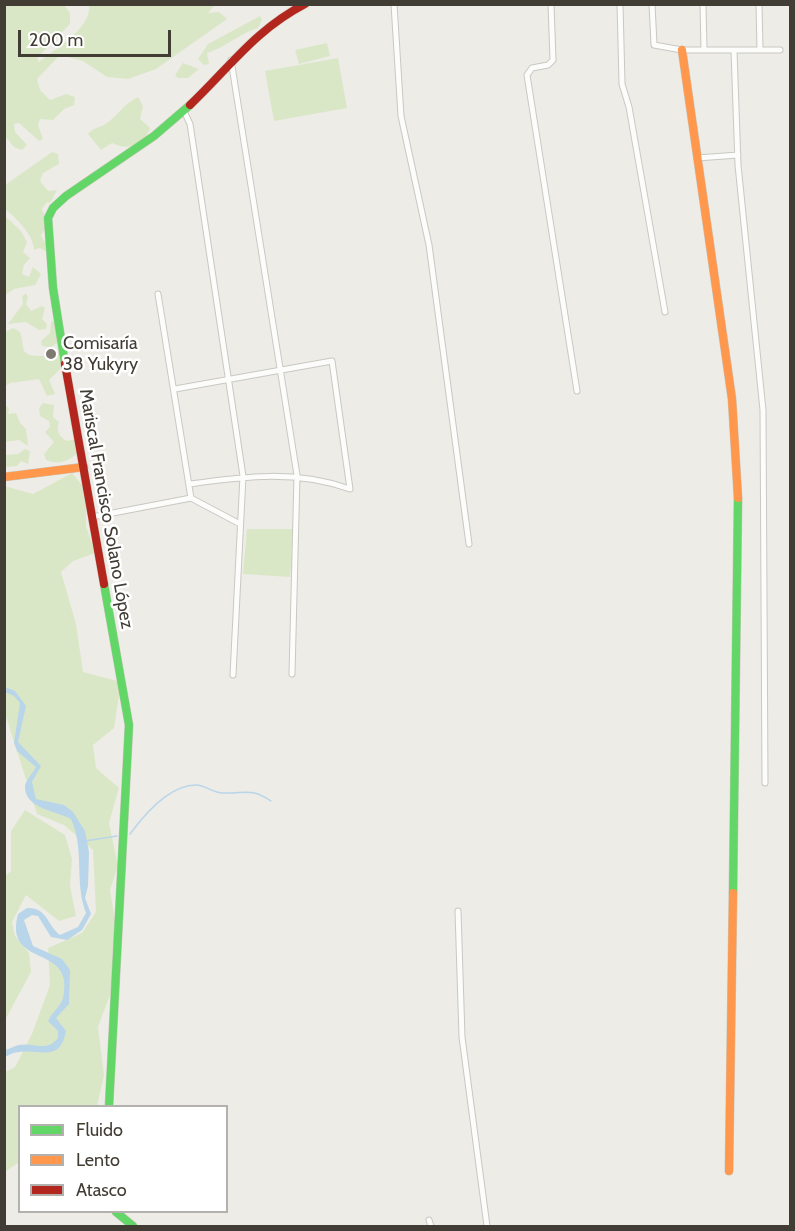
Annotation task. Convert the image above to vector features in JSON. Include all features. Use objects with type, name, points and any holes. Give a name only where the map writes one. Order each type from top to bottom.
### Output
[{"type":"street","name":"Mariscal Francisco Solano López","points":[[109,1105],[129,735],[53,288],[48,218],[53,208],[66,196],[184,111],[231,58],[270,23],[304,4]]},
{"type":"street","points":[[394,4],[400,116],[429,245],[469,544]]},
{"type":"street","points":[[551,4],[553,60],[548,65],[532,68],[527,75],[577,391]]},
{"type":"street","points":[[620,4],[622,89],[633,129],[665,312]]},
{"type":"street","points":[[652,4],[654,45],[682,50],[780,50]]},
{"type":"street","points":[[703,4],[704,50]]},
{"type":"street","points":[[759,4],[759,50]]},
{"type":"street","points":[[682,50],[732,399],[738,488],[729,1172]]},
{"type":"street","points":[[734,50],[738,155],[763,410],[765,783]]},
{"type":"street","points":[[231,58],[297,475],[292,674]]},
{"type":"street","points":[[184,111],[190,124],[243,476],[234,675]]},
{"type":"street","points":[[697,158],[738,155]]},
{"type":"street","points":[[158,294],[191,498]]},
{"type":"street","points":[[175,389],[332,362],[350,489],[297,475],[243,476],[190,483]]},
{"type":"street","points":[[4,477],[84,467]]},
{"type":"street","points":[[93,517],[191,498],[240,524]]},
{"type":"street","points":[[458,910],[462,1037],[487,1227]]},
{"type":"street","points":[[117,1213],[133,1227]]},
{"type":"green space","points":[[4,5],[64,5],[70,13],[70,24],[37,58],[39,62],[79,30],[85,22],[89,5],[215,5],[208,13],[219,12],[227,19],[156,69],[128,79],[107,77],[83,61],[60,55],[37,79],[40,90],[50,100],[66,94],[75,97],[74,105],[64,109],[53,120],[40,119],[38,125],[43,139],[39,141],[19,123],[14,124],[15,132],[27,145],[22,150],[14,147],[5,136]]},
{"type":"green space","points":[[260,16],[262,20],[258,28],[207,53],[209,64],[204,65],[198,59],[208,44]]},
{"type":"green space","points":[[327,43],[330,56],[299,64],[295,50]]},
{"type":"green space","points":[[338,58],[347,108],[274,121],[265,71]]},
{"type":"green space","points":[[183,63],[199,69],[188,78],[178,78],[175,75]]},
{"type":"green space","points":[[138,97],[143,106],[140,119],[150,128],[144,139],[129,147],[112,143],[101,150],[88,134],[109,122],[128,103]]},
{"type":"green space","points":[[52,152],[58,154],[59,164],[43,173],[40,181],[48,191],[57,190],[50,203],[47,202],[42,209],[48,225],[41,235],[49,250],[47,252],[40,248],[34,250],[28,233],[5,209],[5,185]]},
{"type":"green space","points":[[5,216],[21,231],[27,242],[23,252],[30,258],[24,265],[22,274],[29,277],[33,267],[41,274],[35,285],[14,289],[5,295]]},
{"type":"green space","points":[[26,293],[28,298],[26,304],[31,311],[42,306],[45,308],[42,319],[47,324],[46,329],[39,330],[26,322],[8,324],[23,304],[22,297]]},
{"type":"green space","points":[[54,321],[58,326],[59,342],[51,347],[42,346],[41,341],[50,333],[51,322]]},
{"type":"green space","points":[[13,328],[20,332],[24,351],[30,355],[44,356],[46,360],[51,361],[55,353],[61,350],[63,366],[49,380],[55,394],[47,396],[39,379],[10,383],[5,386],[4,333]]},
{"type":"green space","points":[[4,403],[9,409],[8,414],[16,413],[20,423],[26,429],[28,446],[19,440],[5,442]]},
{"type":"green space","points":[[43,403],[54,405],[53,417],[59,422],[58,431],[62,438],[67,441],[76,439],[83,441],[84,447],[62,462],[46,460],[44,454],[54,442],[45,432],[50,427],[49,421],[40,416],[39,408]]},
{"type":"green space","points":[[25,449],[30,451],[28,464],[21,461],[17,466],[5,467],[5,455],[18,454]]},
{"type":"green space","points":[[72,473],[86,490],[86,526],[95,553],[73,561],[61,572],[76,624],[83,672],[121,682],[114,728],[93,745],[96,768],[119,788],[109,823],[118,866],[110,890],[119,945],[114,984],[98,1027],[104,1075],[97,1105],[18,1105],[18,1163],[5,1172],[5,1072],[15,1067],[32,1034],[50,985],[48,948],[82,933],[96,912],[93,850],[64,825],[37,814],[5,713],[4,486],[33,494]]},
{"type":"green space","points":[[247,529],[295,529],[290,577],[243,574]]},
{"type":"green space","points":[[25,810],[65,835],[72,859],[70,886],[76,916],[59,921],[26,895],[12,922],[15,936],[29,953],[31,972],[5,1020],[5,876],[11,871],[11,831]]},
{"type":"water","points":[[5,687],[15,691],[26,706],[18,742],[41,766],[32,782],[36,799],[64,805],[73,812],[85,831],[89,852],[88,886],[85,898],[91,914],[82,930],[67,940],[51,937],[38,916],[32,915],[24,920],[33,946],[62,959],[70,970],[69,1004],[56,1018],[66,1031],[63,1041],[54,1051],[17,1052],[5,1057],[5,1050],[15,1046],[25,1044],[45,1046],[58,1038],[58,1031],[48,1021],[63,998],[64,981],[59,969],[21,943],[16,931],[18,914],[27,908],[39,910],[60,935],[78,927],[86,913],[82,902],[78,843],[71,819],[36,805],[27,795],[26,783],[36,767],[17,751],[14,743],[20,703],[14,696],[5,692]]},
{"type":"waterway","points":[[130,834],[158,802],[186,786],[199,785],[219,793],[247,792],[258,794],[271,801]]},
{"type":"waterway","points":[[85,841],[117,836]]},
{"type":"traffic: fast","points":[[65,364],[53,288],[48,218],[53,208],[66,196],[154,136],[190,105]]},
{"type":"traffic: fast","points":[[733,893],[738,498]]},
{"type":"traffic: fast","points":[[104,584],[129,725],[109,1105]]},
{"type":"traffic: fast","points":[[117,1213],[133,1226]]},
{"type":"traffic: slow","points":[[682,50],[732,399],[738,498]]},
{"type":"traffic: slow","points":[[4,477],[84,467]]},
{"type":"traffic: slow","points":[[729,1171],[733,893]]},
{"type":"traffic: jam","points":[[190,105],[257,37],[287,14],[305,4]]},
{"type":"traffic: jam","points":[[65,364],[104,584]]},
{"type":"place","name":"Comisaría 38 Yukyry","points":[[51,354]]}]
